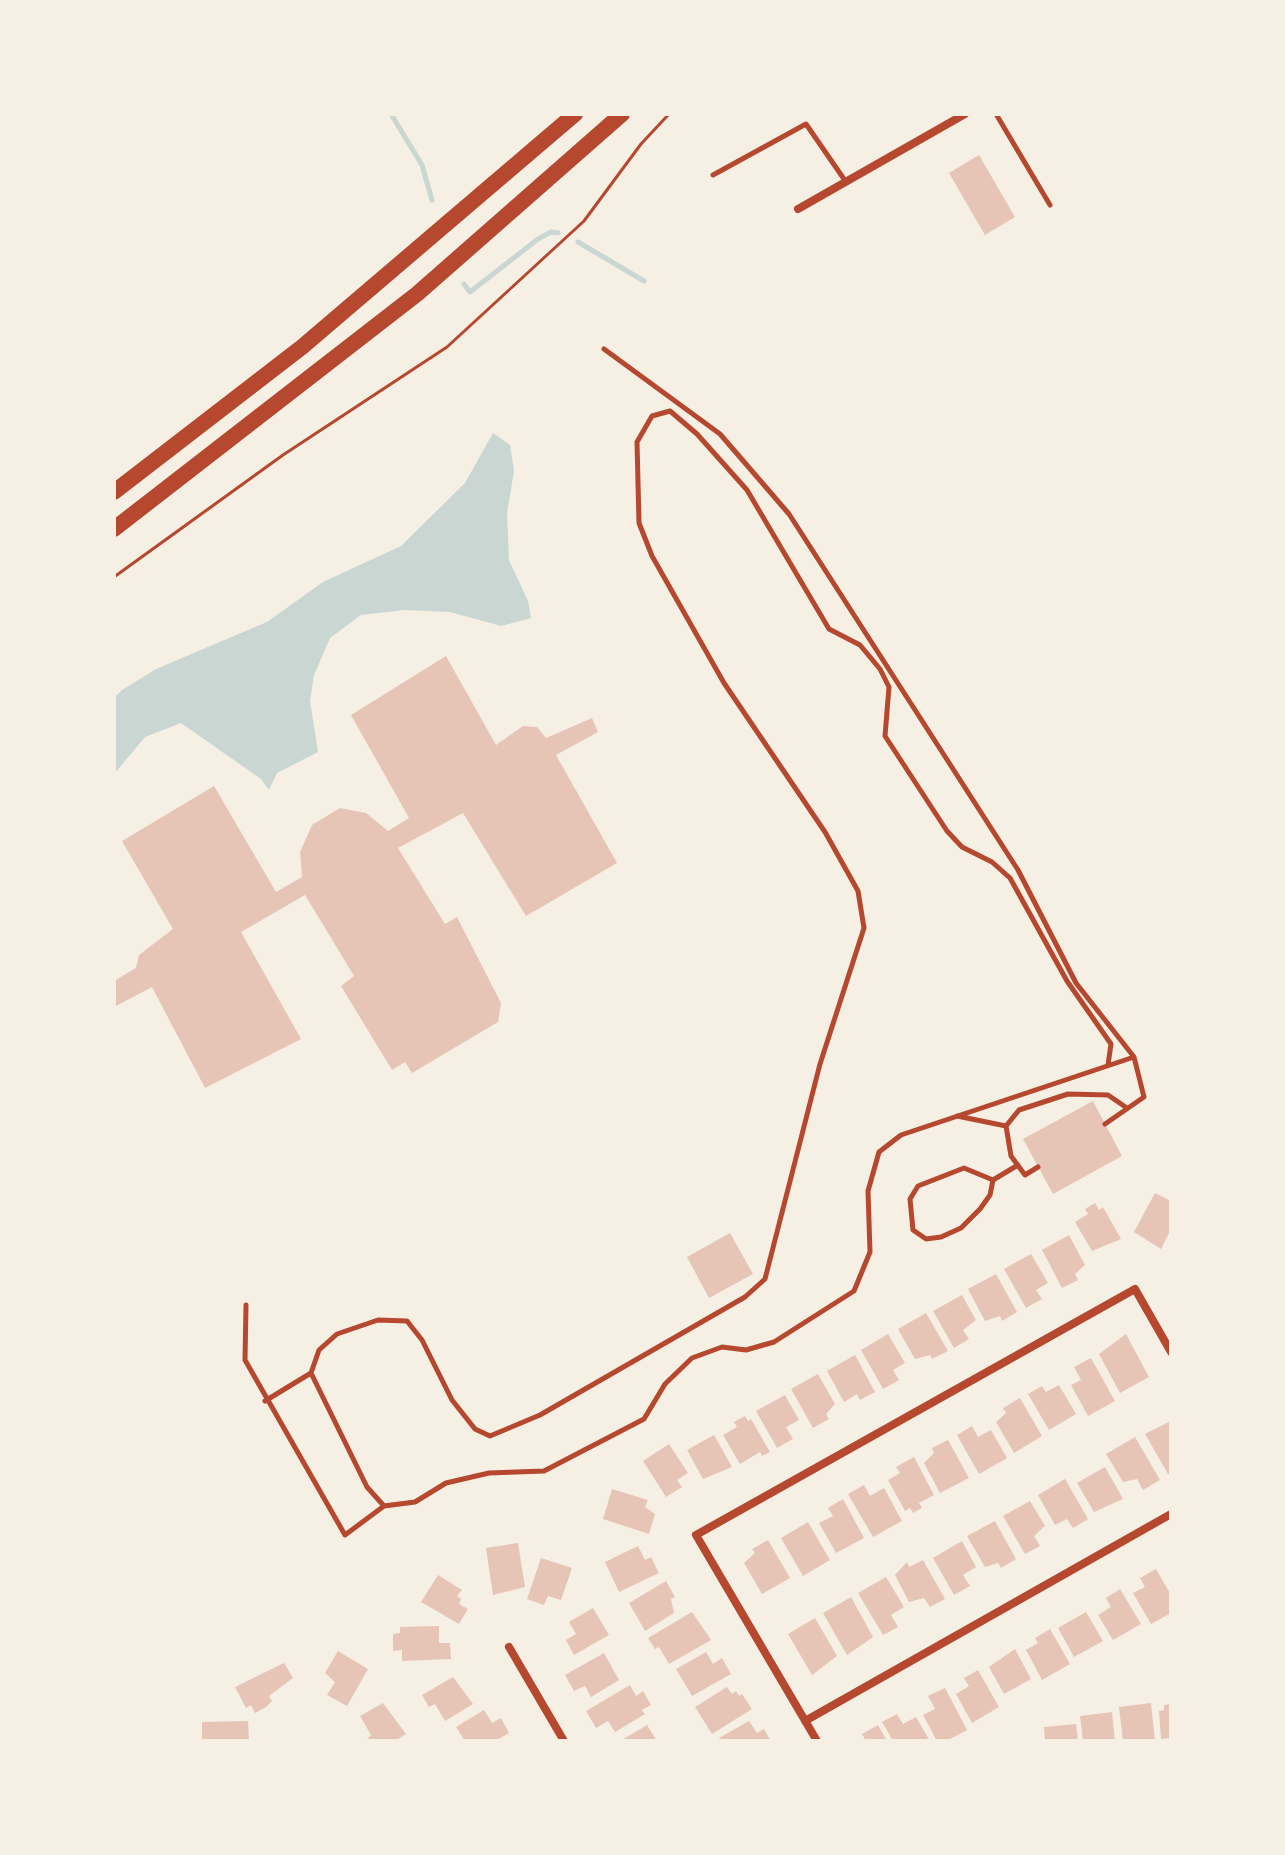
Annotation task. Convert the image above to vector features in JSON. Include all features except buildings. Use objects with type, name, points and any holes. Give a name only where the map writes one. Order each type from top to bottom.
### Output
[{"type":"highway","points":[[114,492],[302,347],[575,114]]},
{"type":"highway","points":[[114,529],[417,294],[622,114]]},
{"type":"street","points":[[798,209],[965,114]]},
{"type":"street","points":[[817,1741],[696,1535],[1135,1289],[1171,1352]]},
{"type":"street","points":[[805,1721],[1171,1514]]},
{"type":"street","points":[[509,1647],[564,1741]]},
{"type":"lane","points":[[996,114],[1050,205]]},
{"type":"lane","points":[[713,175],[806,124],[846,182]]},
{"type":"lane","points":[[604,349],[720,434],[789,514],[1018,870],[1076,983],[1134,1057],[1144,1097],[1105,1124]]},
{"type":"lane","points":[[265,1401],[311,1373],[319,1350],[337,1334],[378,1320],[407,1321],[422,1340],[452,1400],[475,1429],[490,1436],[553,1407],[745,1297],[765,1279],[820,1064],[864,928],[858,891],[825,832],[724,683],[652,556],[639,523],[637,442],[652,416],[670,411],[697,434],[747,490],[829,629],[860,645],[880,669],[889,687],[885,736],[947,831],[962,847],[992,862],[1010,878],[1067,981],[1111,1044],[1108,1065]]},
{"type":"lane","points":[[246,1305],[245,1360],[265,1401],[345,1535],[366,1523],[384,1506],[415,1502],[446,1483],[489,1473],[544,1471],[644,1419],[665,1384],[692,1358],[722,1347],[746,1350],[774,1342],[854,1291],[870,1252],[868,1191],[879,1152],[901,1135],[1134,1057]]},
{"type":"lane","points":[[1038,1167],[1025,1175],[1011,1156],[1006,1126],[1019,1110],[1068,1094],[1108,1095],[1127,1108]]},
{"type":"lane","points":[[957,1116],[1006,1126]]},
{"type":"lane","points":[[993,1180],[964,1168],[918,1186],[910,1199],[913,1230],[926,1239],[941,1237],[961,1228],[985,1202],[993,1180],[1018,1165]]},
{"type":"lane","points":[[311,1373],[367,1487],[384,1506]]},
{"type":"path","points":[[114,577],[283,455],[447,347],[584,221],[641,144],[669,114]]},
{"type":"shaded area","points":[[493,433],[510,445],[514,471],[507,513],[509,560],[528,601],[531,618],[501,626],[450,612],[404,610],[361,615],[330,638],[314,675],[310,701],[318,752],[277,773],[269,790],[261,779],[181,723],[145,737],[114,774],[114,698],[122,690],[156,669],[267,622],[323,582],[401,546],[465,483]]},
{"type":"waterway","points":[[391,114],[422,165],[432,200]]},
{"type":"waterway","points":[[464,284],[470,292],[538,239],[551,232],[558,233]]},
{"type":"waterway","points":[[578,242],[644,281]]}]
